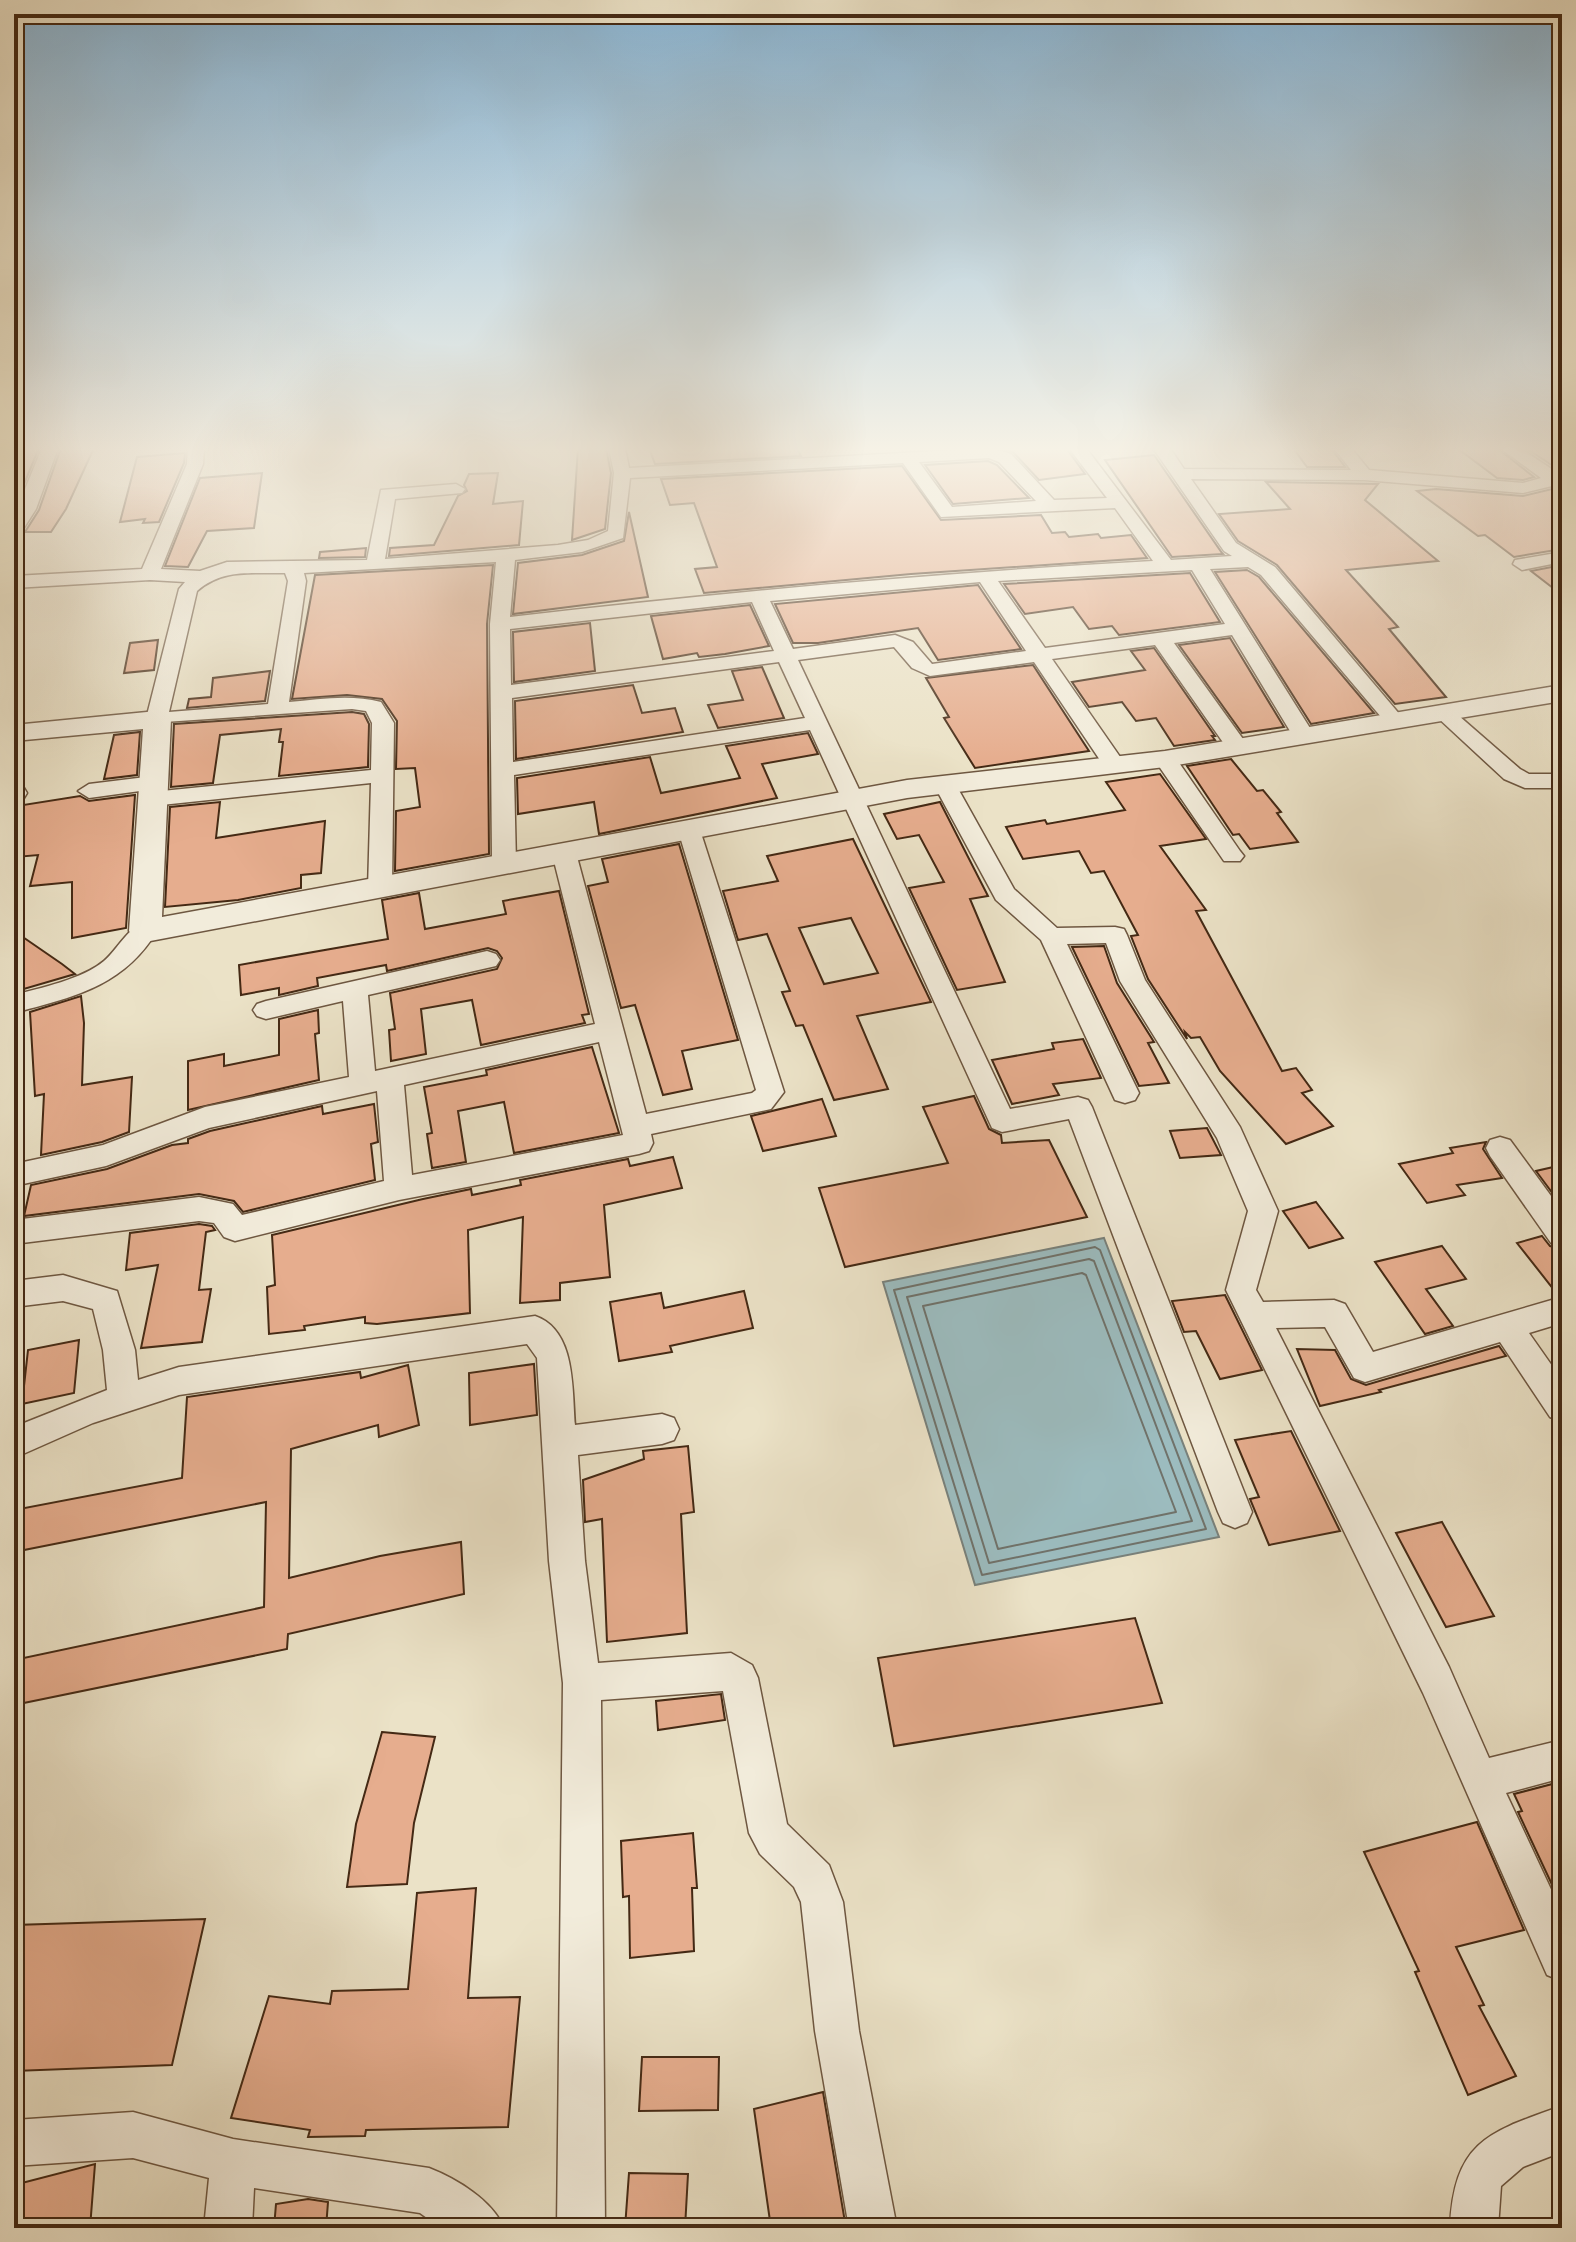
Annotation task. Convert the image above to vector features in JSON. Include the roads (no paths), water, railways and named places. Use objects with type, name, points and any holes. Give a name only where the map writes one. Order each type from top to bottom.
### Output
[{"type":"street","points":[[150,574],[157,553]]},
{"type":"street","points":[[375,564],[377,553]]},
{"type":"street","points":[[145,931],[157,719],[188,589],[202,577],[227,568],[375,564],[531,553]]},
{"type":"street","points":[[1156,553],[1166,566]]},
{"type":"street","points":[[1238,553],[1268,571],[1394,720]]},
{"type":"street","points":[[504,864],[500,624],[506,556]]},
{"type":"street","points":[[1522,564],[1562,557]]},
{"type":"street","points":[[500,624],[758,595],[985,576],[1249,561]]},
{"type":"street","points":[[1197,562],[1304,736]]},
{"type":"street","points":[[278,709],[297,581],[293,567]]},
{"type":"street","points":[[14,582],[150,574],[202,577]]},
{"type":"street","points":[[985,576],[1114,764]]},
{"type":"street","points":[[758,595],[1002,1121],[1078,1107],[1235,1512]]},
{"type":"street","points":[[501,693],[895,641],[906,645],[919,665],[930,670],[1237,628]]},
{"type":"street","points":[[1161,639],[1237,746]]},
{"type":"street","points":[[14,1004],[65,990],[111,969],[145,931],[852,799],[1165,759],[1562,693]]},
{"type":"street","points":[[14,733],[352,703],[374,706],[383,723],[380,889]]},
{"type":"street","points":[[1444,713],[1512,774],[1525,781],[1562,781]]},
{"type":"street","points":[[503,770],[817,723]]},
{"type":"street","points":[[1165,759],[1232,856]]},
{"type":"street","points":[[89,791],[153,791],[382,775]]},
{"type":"street","points":[[945,785],[1005,894],[1051,936],[1125,1093]]},
{"type":"street","points":[[635,1127],[761,1102],[770,1092],[689,830]]},
{"type":"street","points":[[14,1232],[199,1209],[223,1212],[235,1229],[399,1189],[639,1143],[564,853]]},
{"type":"street","points":[[1051,936],[1115,935],[1133,981],[1230,1135],[1263,1211],[1241,1290],[1436,1680],[1562,1960]]},
{"type":"street","points":[[266,1010],[487,960]]},
{"type":"street","points":[[355,989],[399,1189]]},
{"type":"street","points":[[14,1175],[106,1155],[205,1118],[609,1030]]},
{"type":"street","points":[[1500,1148],[1562,1234]]},
{"type":"street","points":[[14,1294],[63,1288],[106,1300],[119,1350],[124,1399]]},
{"type":"street","points":[[1254,1316],[1334,1313],[1365,1368],[1562,1310]]},
{"type":"street","points":[[1506,1325],[1562,1407]]},
{"type":"street","points":[[14,1443],[85,1411],[179,1381],[535,1329],[553,1355],[567,1561],[582,1683],[581,2228]]},
{"type":"street","points":[[560,1442],[662,1429]]},
{"type":"street","points":[[582,1683],[721,1672],[731,1672],[739,1678],[769,1833],[817,1885],[824,1913],[833,2002],[873,2228]]},
{"type":"street","points":[[1479,1780],[1562,1759]]},
{"type":"street","points":[[1474,2228],[1473,2197],[1489,2164],[1502,2151],[1562,2129]]},
{"type":"street","points":[[14,2143],[133,2135],[233,2162],[429,2191],[480,2228]]},
{"type":"street","points":[[228,2228],[233,2162]]},
{"type":"water","points":[[1104,1238],[1219,1537],[975,1585],[883,1282]]}]
